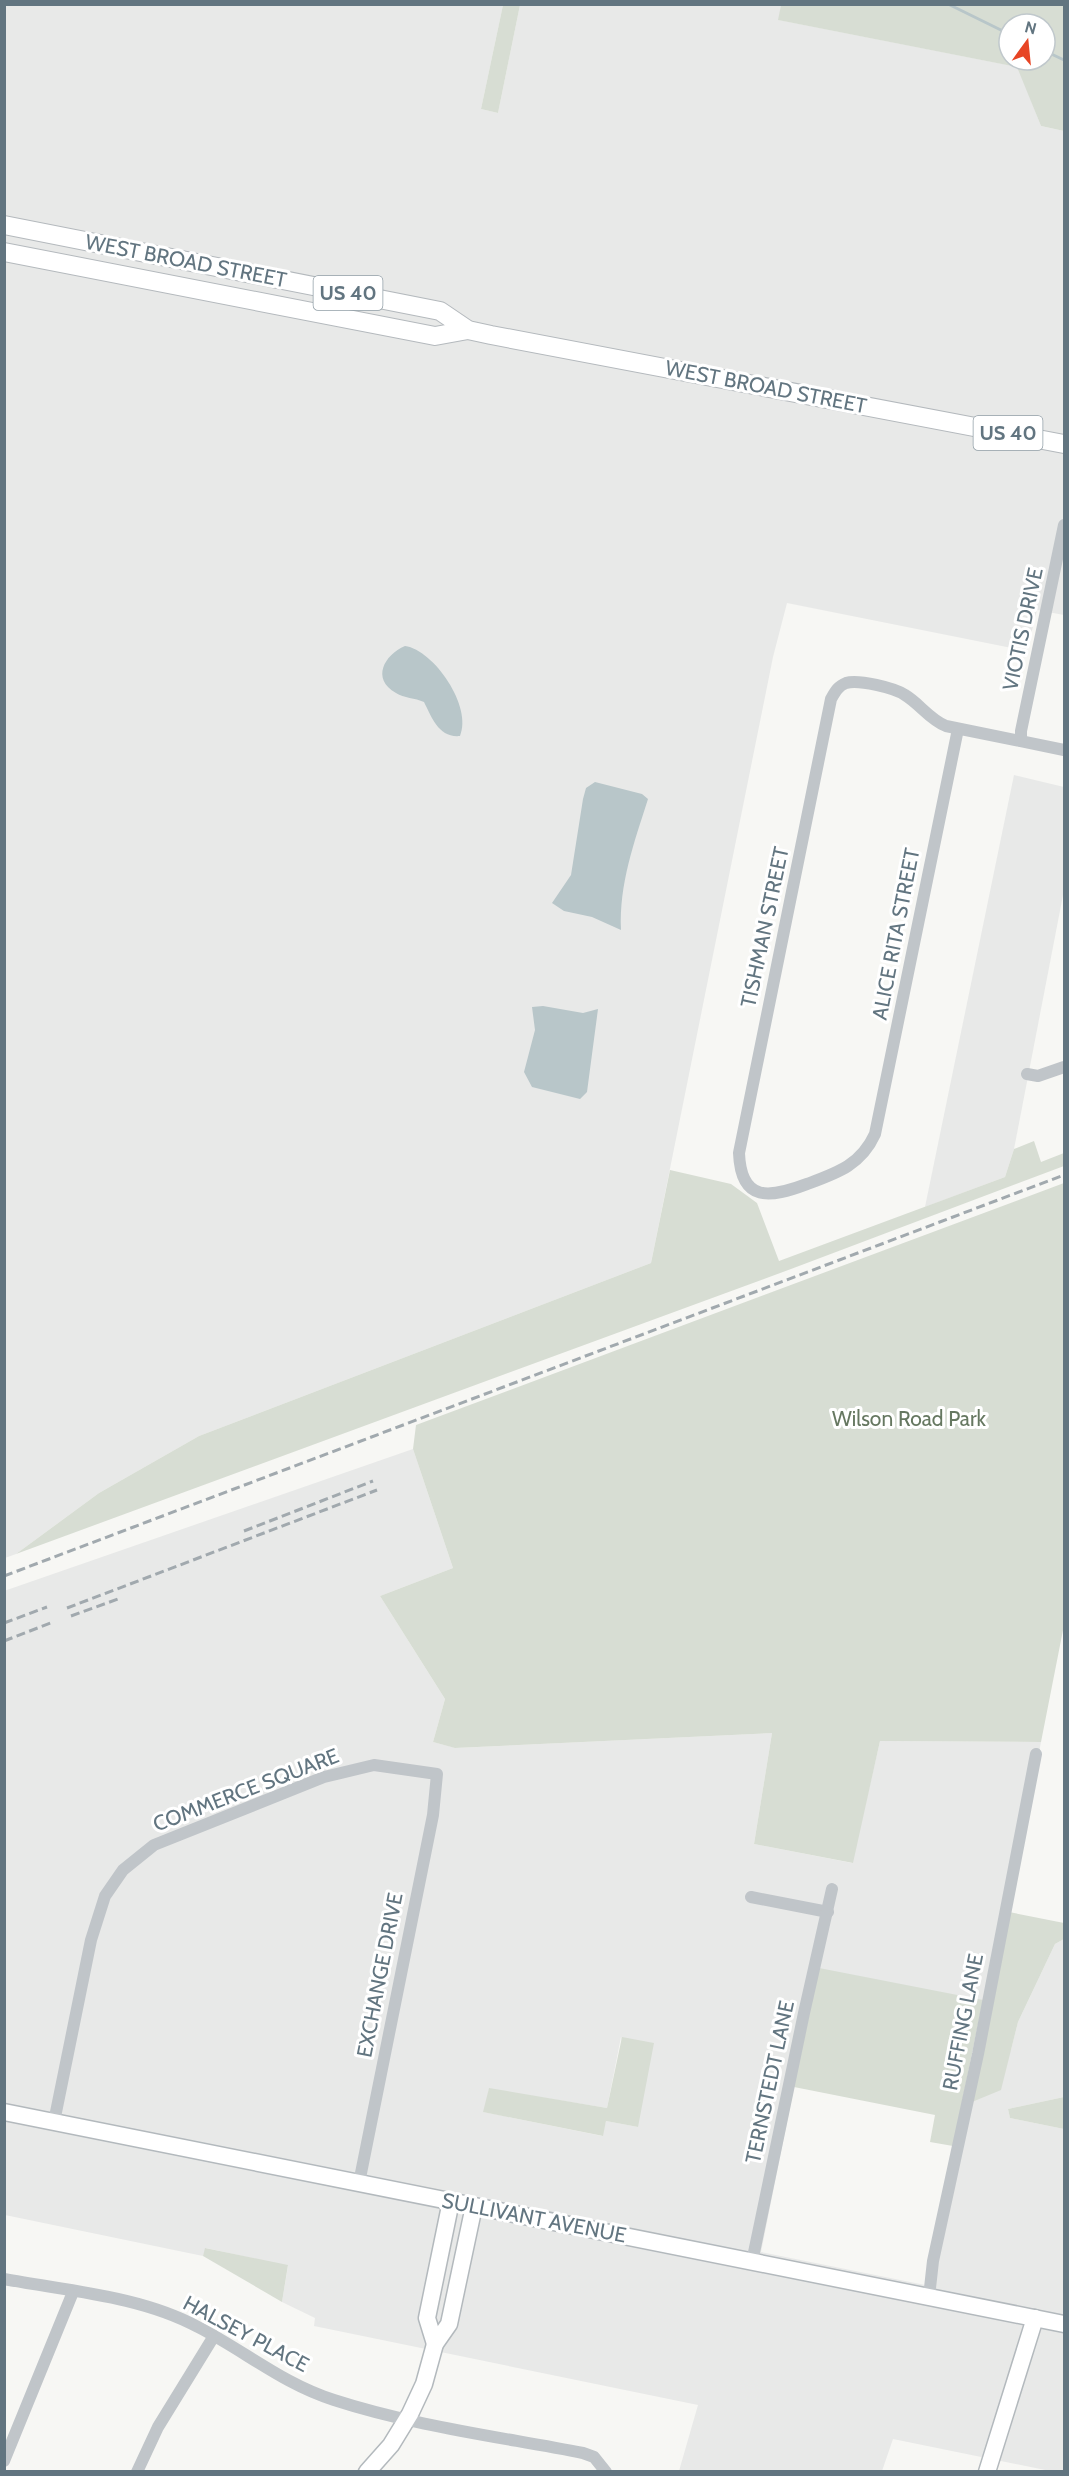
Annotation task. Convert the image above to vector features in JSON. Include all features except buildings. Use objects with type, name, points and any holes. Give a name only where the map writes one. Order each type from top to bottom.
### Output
[{"type":"main road","name":"WEST BROAD STREET","points":[[4,225],[440,311],[468,330]]},
{"type":"main road","name":"WEST BROAD STREET","points":[[4,252],[435,336],[468,330],[1065,444]]},
{"type":"main road","name":"SULLIVANT AVENUE","points":[[4,2112],[1065,2324]]},
{"type":"main road","points":[[435,2344],[427,2318],[451,2201]]},
{"type":"main road","points":[[367,2472],[391,2445],[408,2418],[424,2384],[435,2344],[449,2324],[474,2206]]},
{"type":"main road","points":[[987,2472],[1035,2318]]},
{"type":"street","name":"VIOTIS DRIVE","points":[[1021,741],[1021,731],[1065,525]]},
{"type":"street","name":"TISHMAN STREET","points":[[870,1145],[855,1163],[838,1172],[782,1193],[760,1193],[745,1183],[740,1168],[739,1153],[831,699],[844,683],[858,682],[902,693],[934,721],[957,729]]},
{"type":"street","points":[[957,729],[1065,750]]},
{"type":"street","name":"ALICE RITA STREET","points":[[870,1145],[880,1112],[957,729]]},
{"type":"street","points":[[1027,1074],[1038,1076],[1065,1066]]},
{"type":"street","name":"RUFFING LANE","points":[[929,2297],[933,2261],[978,2054],[1036,1754]]},
{"type":"street","name":"COMMERCE SQUARE","points":[[54,2122],[90,1940],[105,1896],[123,1870],[154,1845],[324,1777],[374,1765],[437,1774]]},
{"type":"street","name":"EXCHANGE DRIVE","points":[[359,2183],[433,1815],[437,1774]]},
{"type":"street","name":"TERNSTEDT LANE","points":[[752,2262],[832,1889]]},
{"type":"street","points":[[751,1897],[828,1912]]},
{"type":"street","name":"HALSEY PLACE","points":[[4,2279],[160,2311],[198,2326],[288,2382],[333,2400],[408,2418],[584,2453],[594,2457],[605,2469]]},
{"type":"street","points":[[4,2461],[73,2292]]},
{"type":"street","points":[[137,2472],[158,2427],[213,2336]]},
{"type":"shaded area","points":[[5,5],[503,5],[481,109],[498,113],[520,5],[781,5],[779,20],[997,63],[997,72],[1020,72],[1041,126],[1064,131],[1064,615],[1037,610],[1027,651],[787,603],[773,657],[651,1263],[199,1436],[99,1493],[16,1554],[5,1558]]},
{"type":"shaded area","points":[[405,646],[428,658],[448,682],[461,710],[463,724],[460,736],[453,736],[441,730],[424,702],[399,695],[384,681],[382,674],[386,661]]},
{"type":"shaded area","points":[[1014,775],[1064,787],[1064,890],[1014,1149],[1005,1177],[925,1207]]},
{"type":"shaded area","points":[[595,782],[642,794],[648,799],[625,880],[621,930],[592,917],[564,911],[552,903],[571,875],[583,799],[586,788]]},
{"type":"shaded area","points":[[543,1006],[583,1013],[598,1009],[587,1092],[580,1099],[532,1087],[524,1072],[535,1030],[532,1007]]},
{"type":"shaded area","points":[[413,1449],[453,1568],[380,1596],[445,1699],[433,1742],[456,1748],[772,1733],[754,1844],[852,1863],[880,1741],[1041,1742],[992,2002],[794,2087],[761,2252],[925,2285],[964,2100],[1011,2050],[1018,2022],[1055,1944],[1064,1939],[1064,2097],[1008,2109],[1010,2118],[1064,2129],[1064,2471],[1050,2471],[893,2439],[882,2471],[679,2471],[698,2405],[314,2326],[315,2318],[282,2302],[288,2266],[206,2248],[203,2256],[5,2215],[4,1591]],"holes":[[[621,2037],[638,2127],[606,2121],[602,2136],[484,2112],[489,2089],[607,2108]]]},
{"type":"green space","points":[[503,5],[520,5],[498,113],[481,109]]},
{"type":"green space","points":[[781,5],[1064,5],[1064,131],[1041,126],[1019,72],[1057,72],[1057,12],[997,12],[997,63],[778,20]]},
{"type":"green space","points":[[1034,1141],[1041,1162],[1064,1153],[1064,1166],[791,1269],[16,1554],[99,1493],[199,1436],[651,1263],[670,1170],[731,1184],[757,1203],[779,1261],[1005,1177],[1014,1149]]},
{"type":"green space","name":"Wilson Road Park","points":[[1064,1183],[1064,1625],[1041,1742],[880,1741],[853,1863],[754,1844],[772,1733],[455,1748],[433,1742],[445,1699],[380,1596],[453,1568],[413,1449],[416,1425]]},
{"type":"green space","points":[[1009,1912],[1064,1923],[1064,1939],[1055,1944],[1018,2022],[1001,2090],[972,2102]]},
{"type":"green space","points":[[819,1968],[983,2000],[953,2146],[930,2142],[935,2115],[794,2087]]},
{"type":"green space","points":[[622,2037],[654,2043],[638,2127],[606,2121],[603,2136],[483,2112],[489,2088],[607,2108]]},
{"type":"green space","points":[[1064,2097],[1064,2129],[1010,2118],[1008,2109]]},
{"type":"green space","points":[[205,2248],[288,2265],[282,2302],[203,2256]]},
{"type":"waterway","points":[[948,4],[997,28]]},
{"type":"waterway","points":[[1057,57],[1064,60]]},
{"type":"railway","points":[[4,1576],[1064,1175]]},
{"type":"railway","points":[[244,1531],[373,1481]]},
{"type":"railway","points":[[67,1608],[377,1490]]},
{"type":"railway","points":[[71,1616],[118,1599]]},
{"type":"railway","points":[[4,1623],[47,1607]]},
{"type":"railway","points":[[4,1641],[53,1622]]}]
